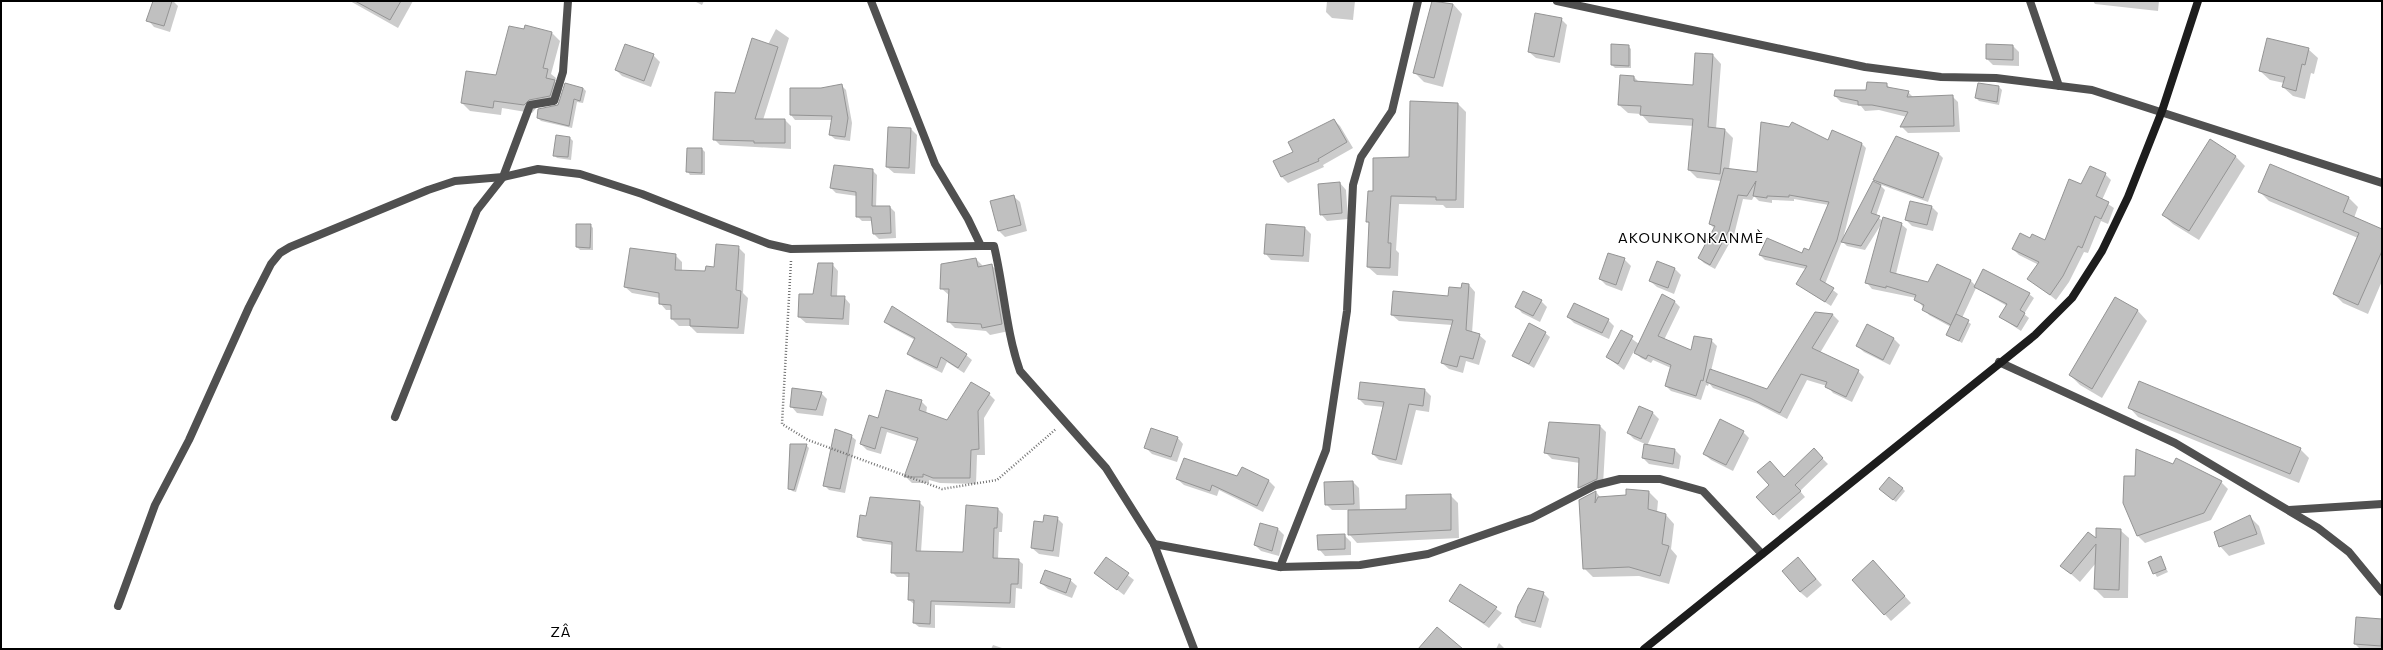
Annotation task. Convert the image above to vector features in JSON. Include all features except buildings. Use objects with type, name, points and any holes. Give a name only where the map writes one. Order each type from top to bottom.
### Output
[{"type":"street","points":[[395,417],[477,210],[503,177],[530,105],[554,101],[563,72],[568,1]]},
{"type":"street","points":[[871,1],[935,164],[968,219],[981,246]]},
{"type":"street","points":[[1280,567],[1326,450],[1347,311],[1353,185],[1360,157],[1392,111],[1418,1]]},
{"type":"street","points":[[1557,1],[1865,67],[1941,77],[1996,78],[2092,90],[2162,111],[2382,183]]},
{"type":"street","points":[[2030,1],[2059,86]]},
{"type":"street","points":[[1644,649],[1999,362],[2035,335],[2076,291],[2102,251],[2125,204],[2162,111],[2198,1]]},
{"type":"street","points":[[118,606],[156,505],[189,440],[249,306],[271,264],[280,253],[290,247],[428,190],[455,181],[503,177],[538,169],[580,174],[642,194],[769,244],[791,249],[994,246],[1002,278],[1014,354],[1020,371],[1106,468],[1154,544],[1194,649]]},
{"type":"street","points":[[1999,362],[2175,444],[2318,528],[2349,552],[2382,592]]},
{"type":"street","points":[[1154,544],[1280,567],[1360,565],[1428,554],[1532,518],[1596,485],[1620,479],[1660,479],[1703,491],[1762,554]]},
{"type":"street","points":[[2288,510],[2382,504]]},
{"type":"path","points":[[791,249],[782,424],[808,440],[942,489],[997,480],[1064,422]]},
{"type":"district","name":"AKOUNKONKANMÈ","points":[[1691,238]]},
{"type":"district","name":"ZÂ","points":[[561,632]]}]
